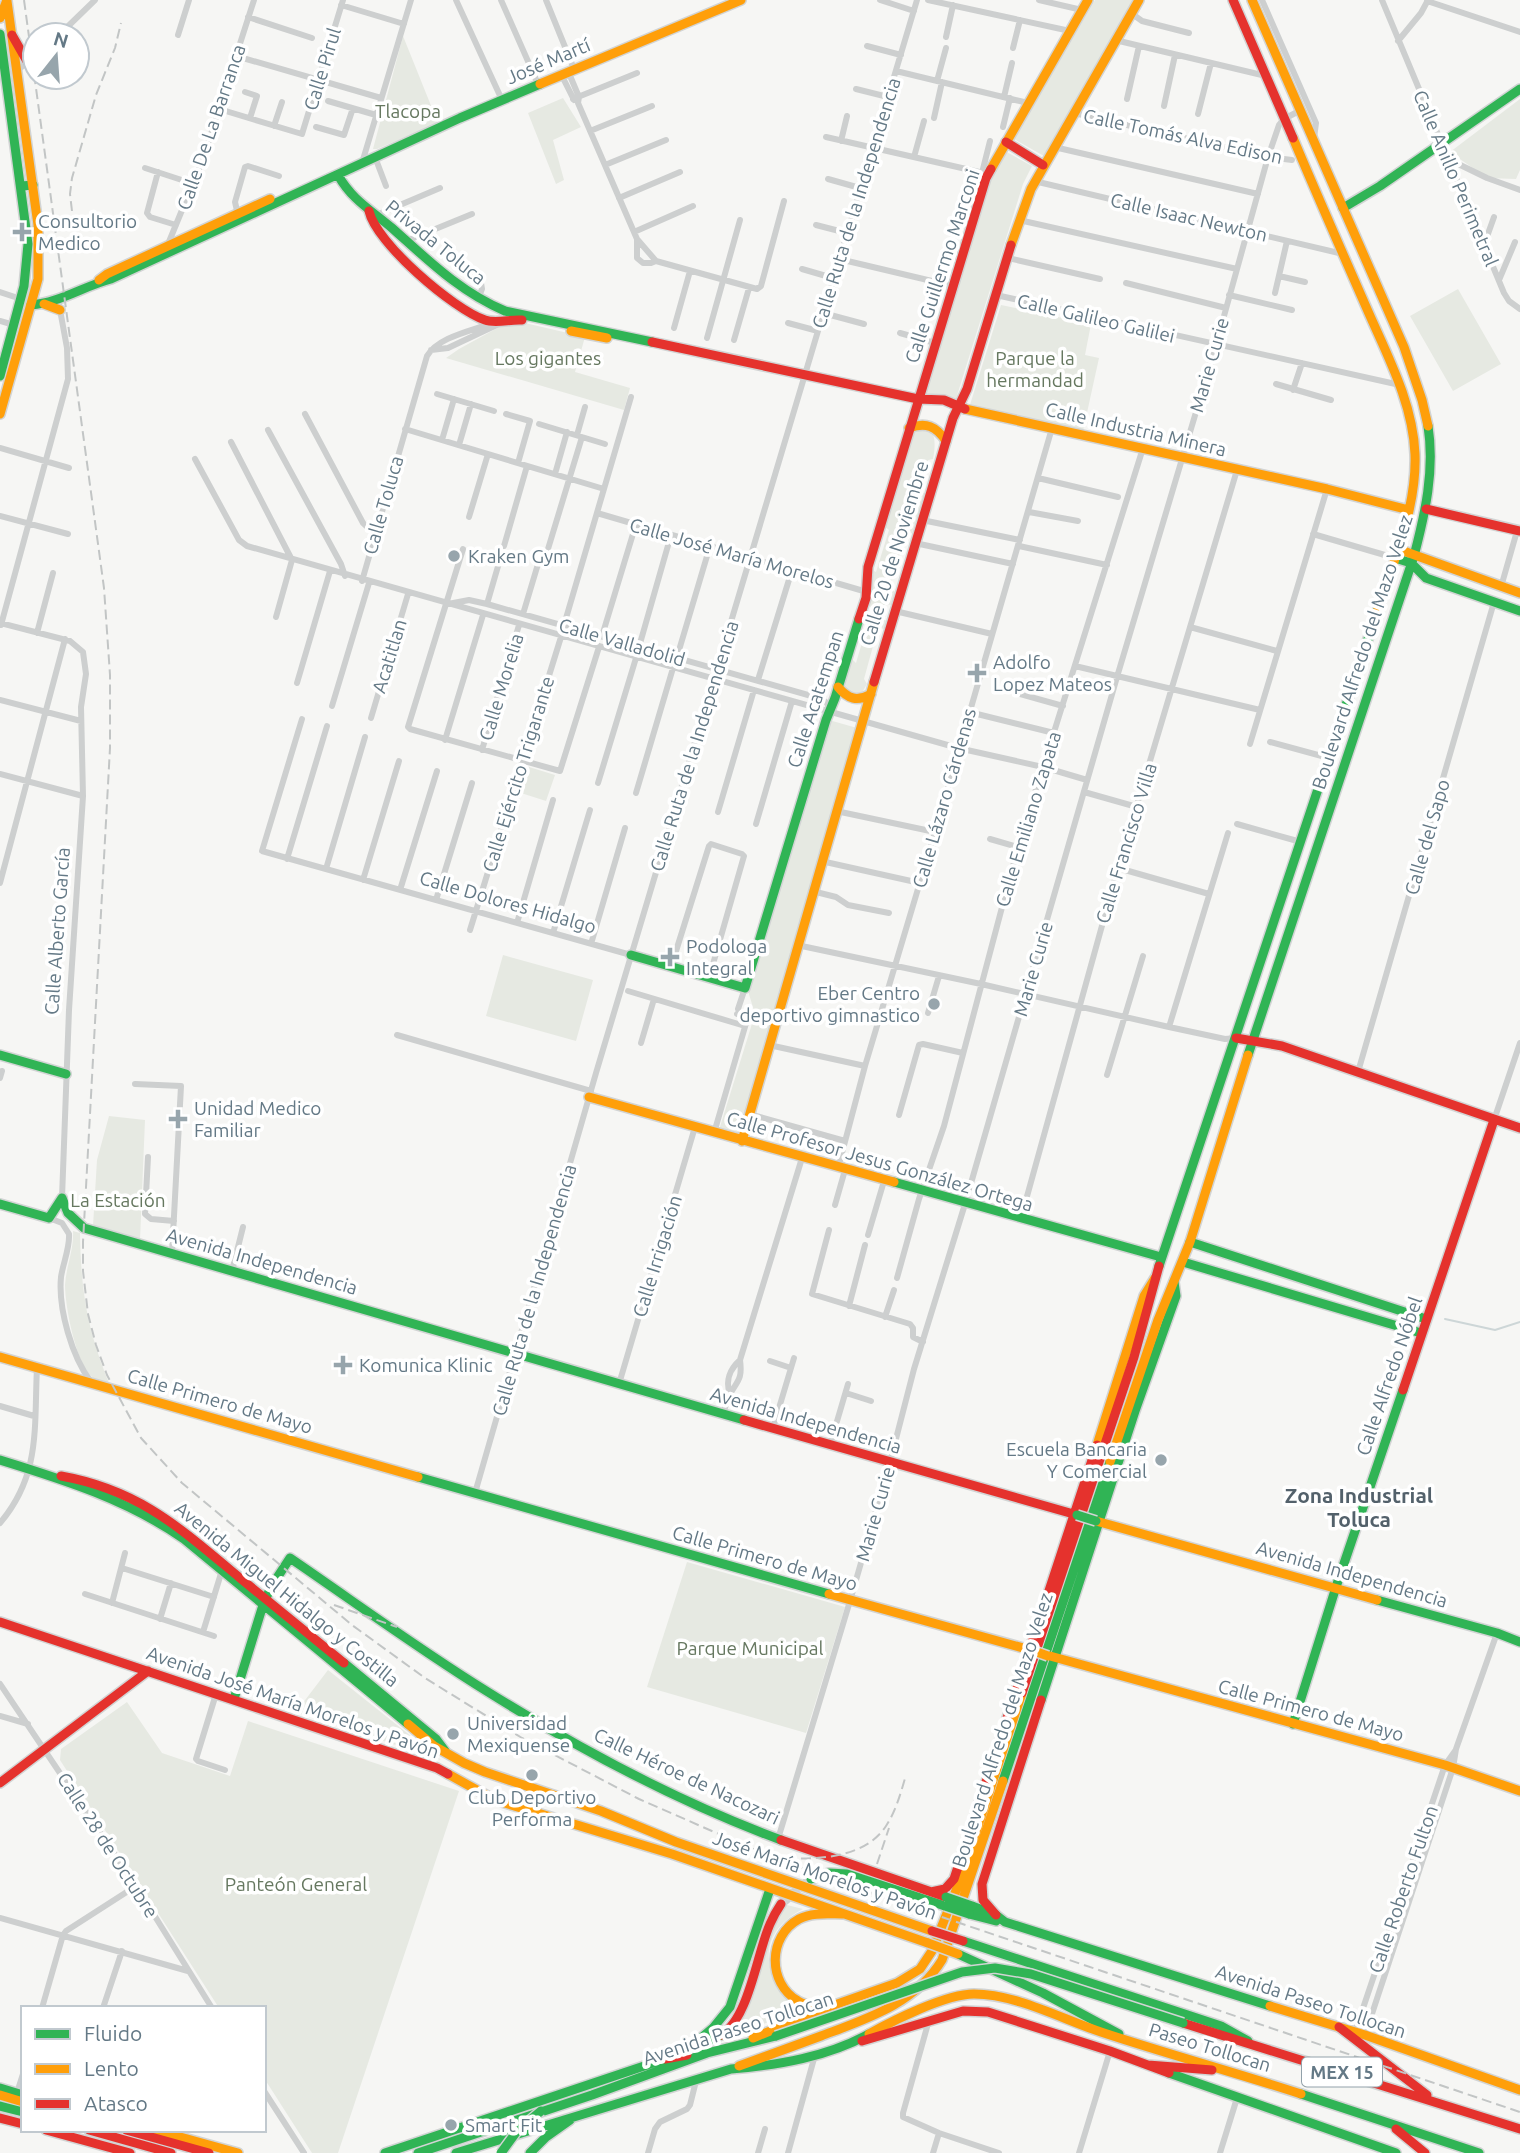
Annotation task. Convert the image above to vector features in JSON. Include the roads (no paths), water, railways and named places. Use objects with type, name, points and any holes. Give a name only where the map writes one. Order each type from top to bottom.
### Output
[{"type":"main road","name":"José Martí","points":[[32,305],[58,299],[111,279],[166,249],[238,216],[567,71],[741,0]]},
{"type":"main road","name":"Calle Guillermo Marconi","points":[[918,399],[985,173],[1006,142],[1087,0]]},
{"type":"main road","name":"Calle 20 de Noviembre","points":[[742,1141],[915,543],[946,441],[967,389],[1019,220],[1034,181],[1139,0]]},
{"type":"main road","name":"Boulevard Alfredo del Mazo Velez","points":[[739,2044],[829,2007],[897,1983],[920,1969],[932,1951],[959,1884],[1134,1357],[1161,1257],[1397,554],[1409,510],[1415,454],[1400,385],[1233,0]]},
{"type":"main road","name":"Boulevard Alfredo del Mazo Velez","points":[[731,2069],[877,2015],[912,1994],[937,1970],[973,1874],[1158,1320],[1190,1242],[1252,1040],[1413,559],[1426,509],[1431,463],[1427,419],[1404,348],[1252,0]]},
{"type":"main road","points":[[7,1],[3,21],[21,46]]},
{"type":"main road","points":[[0,34],[28,244],[21,299],[3,354],[0,376]]},
{"type":"main road","points":[[0,414],[32,305],[40,255],[12,35]]},
{"type":"main road","points":[[1343,208],[1520,89]]},
{"type":"main road","points":[[1006,142],[1043,165]]},
{"type":"main road","name":"José Martí","points":[[238,216],[368,160]]},
{"type":"main road","name":"Privada Toluca","points":[[338,175],[349,192],[372,214],[438,270],[505,316]]},
{"type":"main road","points":[[22,186],[33,185]]},
{"type":"main road","name":"Privada Toluca","points":[[372,214],[409,264],[436,290],[476,316],[505,316]]},
{"type":"main road","points":[[42,304],[60,310]]},
{"type":"main road","name":"Calle Industria Minera","points":[[505,316],[918,399],[944,400],[958,407],[1327,489],[1409,510]]},
{"type":"main road","name":"Calle Acatempan","points":[[745,988],[867,592],[867,572],[918,399]]},
{"type":"main road","points":[[909,428],[922,423],[930,424],[937,428],[946,441]]},
{"type":"main road","points":[[1426,509],[1519,531]]},
{"type":"main road","points":[[1397,554],[1520,593]]},
{"type":"main road","points":[[1413,559],[1426,578],[1520,611]]},
{"type":"main road","points":[[1444,585],[1443,577],[1450,569]]},
{"type":"main road","points":[[838,687],[844,695],[852,699],[861,699],[871,694]]},
{"type":"main road","name":"Calle Dolores Hidalgo","points":[[632,955],[745,988]]},
{"type":"main road","points":[[1236,1038],[1282,1046],[1520,1128]]},
{"type":"main road","points":[[0,1055],[66,1074]]},
{"type":"main road","name":"Calle Profesor Jesus González Ortega","points":[[590,1094],[742,1141],[1161,1257]]},
{"type":"main road","name":"Calle Alfredo Nóbel","points":[[1293,1724],[1336,1587],[1494,1120]]},
{"type":"main road","points":[[0,1204],[53,1220],[62,1198]]},
{"type":"main road","name":"Avenida Independencia","points":[[62,1198],[68,1213],[84,1228],[830,1445],[1497,1633],[1520,1642]]},
{"type":"main road","points":[[1190,1242],[1426,1319]]},
{"type":"main road","points":[[1183,1262],[1421,1333]]},
{"type":"main road","name":"Boulevard Alfredo del Mazo Velez","points":[[930,1892],[945,1889],[954,1879],[1032,1651],[1032,1640],[1075,1515],[1144,1296],[1155,1278]]},
{"type":"main road","name":"Boulevard Alfredo del Mazo Velez","points":[[996,1916],[983,1900],[982,1884],[1051,1656],[1176,1296],[1174,1282]]},
{"type":"main road","name":"Calle Primero de Mayo","points":[[0,1357],[850,1601],[1449,1767],[1520,1791]]},
{"type":"main road","name":"Avenida Miguel Hidalgo y Costilla","points":[[0,1460],[52,1476],[78,1479],[116,1492],[170,1520],[222,1571],[440,1742],[449,1754],[485,1772],[625,1820],[676,1842]]},
{"type":"main road","name":"Calle Héroe de Nacozari","points":[[264,1602],[290,1558],[488,1692],[655,1784],[778,1839],[930,1892],[946,1902]]},
{"type":"main road","points":[[234,1699],[264,1602]]},
{"type":"main road","name":"Avenida José María Morelos y Pavón","points":[[0,1622],[445,1772],[495,1800],[660,1850],[770,1889]]},
{"type":"main road","points":[[0,1783],[148,1671]]},
{"type":"main road","points":[[445,1772],[449,1754]]},
{"type":"main road","name":"José María Morelos y Pavón","points":[[676,1842],[932,1931],[1221,2026],[1252,2043]]},
{"type":"main road","points":[[811,1879],[829,1873],[847,1874],[1005,1922]]},
{"type":"main road","points":[[689,2049],[730,2007],[770,1889]]},
{"type":"main road","name":"José María Morelos y Pavón","points":[[770,1889],[958,1954],[1043,1993],[1131,2041]]},
{"type":"main road","name":"Avenida Paseo Tollocan","points":[[384,2153],[665,2059],[728,2031],[734,2025],[744,2003],[770,1923],[781,1905]]},
{"type":"main road","name":"Avenida Paseo Tollocan","points":[[971,1910],[1226,1993],[1339,2026],[1520,2090]]},
{"type":"main road","points":[[829,2007],[802,2003],[786,1992],[776,1976],[775,1951],[782,1933],[797,1920],[815,1914],[843,1914]]},
{"type":"main road","name":"Avenida Paseo Tollocan","points":[[418,2153],[707,2053],[776,2036],[962,1972],[995,1968],[1031,1974],[1183,2024],[1252,2043]]},
{"type":"main road","name":"Avenida Paseo Tollocan","points":[[847,2046],[875,2030],[950,1998],[971,1994],[1012,2000],[1131,2041]]},
{"type":"main road","name":"Avenida Paseo Tollocan","points":[[456,2153],[731,2069],[776,2065],[963,2011],[988,2012],[1110,2051],[1396,2153]]},
{"type":"main road","points":[[1339,2026],[1432,2100]]},
{"type":"main road","name":"Paseo Tollocan","points":[[1131,2041],[1479,2153]]},
{"type":"main road","name":"Paseo Tollocan","points":[[1252,2043],[1520,2129]]},
{"type":"main road","points":[[665,2059],[707,2053]]},
{"type":"main road","points":[[1148,2065],[1230,2071]]},
{"type":"main road","points":[[0,2088],[21,2096]]},
{"type":"main road","points":[[0,2095],[21,2096]]},
{"type":"main road","points":[[0,2106],[21,2111]]},
{"type":"main road","points":[[501,2153],[517,2131],[541,2111]]},
{"type":"main road","points":[[0,2118],[21,2123]]},
{"type":"main road","points":[[530,2153],[546,2137],[571,2119]]},
{"type":"main road","points":[[1388,2123],[1425,2153]]},
{"type":"main road","points":[[53,2132],[130,2153]]},
{"type":"main road","points":[[96,2132],[172,2153]]},
{"type":"main road","points":[[133,2132],[209,2153]]},
{"type":"main road","points":[[162,2132],[238,2153]]},
{"type":"street","points":[[73,21],[94,0]]},
{"type":"street","points":[[178,35],[190,0]]},
{"type":"street","name":"Calle De La Barranca","points":[[166,249],[194,184],[254,0]]},
{"type":"street","points":[[386,186],[368,160],[376,115],[411,0]]},
{"type":"street","points":[[456,0],[502,100]]},
{"type":"street","points":[[501,0],[538,84]]},
{"type":"street","points":[[545,0],[567,71],[590,131],[637,239],[656,261],[757,289],[761,286],[784,201]]},
{"type":"street","points":[[880,0],[914,11]]},
{"type":"street","name":"Calle Ruta de la Independencia","points":[[475,1493],[590,1094],[750,558],[808,376],[833,278],[917,0]]},
{"type":"street","points":[[928,0],[1070,31]]},
{"type":"street","points":[[1039,0],[1082,10]]},
{"type":"street","points":[[1262,0],[1316,123],[1314,140]]},
{"type":"street","name":"Calle Anillo Perimetral","points":[[1382,0],[1499,280],[1509,301],[1520,309]]},
{"type":"street","points":[[1398,41],[1421,13],[1427,1],[1520,32]]},
{"type":"street","points":[[342,3],[404,24]]},
{"type":"street","name":"Calle Pirul","points":[[219,109],[303,133],[342,3]]},
{"type":"street","points":[[946,37],[953,5]]},
{"type":"street","points":[[1131,13],[1142,20],[1189,33]]},
{"type":"street","points":[[248,17],[312,38]]},
{"type":"street","points":[[1013,48],[1020,20]]},
{"type":"street","points":[[1115,40],[1266,76]]},
{"type":"street","points":[[867,46],[901,55]]},
{"type":"street","points":[[1127,99],[1139,46]]},
{"type":"street","points":[[934,118],[946,48]]},
{"type":"street","points":[[1164,106],[1175,55]]},
{"type":"street","points":[[236,56],[382,98]]},
{"type":"street","points":[[1003,127],[1012,63]]},
{"type":"street","points":[[1198,114],[1211,63]]},
{"type":"street","points":[[17,70],[21,67]]},
{"type":"street","points":[[896,71],[1028,103]]},
{"type":"street","points":[[577,100],[637,73]]},
{"type":"street","points":[[856,89],[888,97]]},
{"type":"street","points":[[245,92],[257,96],[250,118]]},
{"type":"street","points":[[328,100],[376,115]]},
{"type":"street","points":[[274,126],[282,103]]},
{"type":"street","points":[[590,131],[652,106]]},
{"type":"street","points":[[316,127],[345,134],[353,108]]},
{"type":"street","points":[[1284,119],[1301,110]]},
{"type":"street","name":"Calle Tomás Alva Edison","points":[[1074,113],[1268,157],[1292,160]]},
{"type":"street","points":[[841,141],[847,116]]},
{"type":"street","name":"Marie Curie","points":[[778,1839],[850,1601],[923,1342],[1216,345],[1268,157],[1277,129],[1284,119]]},
{"type":"street","points":[[914,157],[924,121]]},
{"type":"street","points":[[826,137],[985,173],[990,141]]},
{"type":"street","points":[[605,165],[666,140]]},
{"type":"street","points":[[1054,147],[1258,194]]},
{"type":"street","points":[[1448,159],[1520,190]]},
{"type":"street","points":[[238,216],[236,200],[245,167],[279,176]]},
{"type":"street","points":[[145,168],[194,184]]},
{"type":"street","points":[[158,172],[147,213],[150,217],[176,225]]},
{"type":"street","points":[[619,198],[680,172]]},
{"type":"street","points":[[828,179],[860,188]]},
{"type":"street","name":"Calle Isaac Newton","points":[[1034,181],[1344,254]]},
{"type":"street","points":[[372,214],[440,188]]},
{"type":"street","points":[[634,232],[693,206]]},
{"type":"street","points":[[406,241],[472,214]]},
{"type":"street","points":[[1484,246],[1494,217]]},
{"type":"street","points":[[707,338],[740,220]]},
{"type":"street","points":[[1019,220],[1237,269]]},
{"type":"street","points":[[816,225],[847,233]]},
{"type":"street","points":[[637,239],[636,254],[639,260],[647,264],[656,261]]},
{"type":"street","points":[[1275,293],[1287,241]]},
{"type":"street","points":[[1499,280],[1515,242]]},
{"type":"street","points":[[444,255],[481,283],[478,299]]},
{"type":"street","points":[[1007,258],[1100,279]]},
{"type":"street","points":[[839,259],[953,286]]},
{"type":"street","points":[[802,269],[833,278]]},
{"type":"street","points":[[674,328],[691,271]]},
{"type":"street","points":[[1279,276],[1305,282]]},
{"type":"street","points":[[1126,284],[1226,308]]},
{"type":"street","points":[[734,340],[749,288]]},
{"type":"street","points":[[0,292],[21,299]]},
{"type":"street","name":"Calle Galileo Galilei","points":[[996,295],[1400,385]]},
{"type":"street","points":[[1229,295],[1292,310]]},
{"type":"street","points":[[0,883],[65,639],[0,624],[67,386],[68,360],[58,299]]},
{"type":"street","points":[[823,313],[864,324]]},
{"type":"street","points":[[505,316],[493,328],[448,348],[431,349],[405,429],[604,489]]},
{"type":"street","points":[[0,321],[14,326]]},
{"type":"street","points":[[788,323],[818,331]]},
{"type":"street","points":[[900,332],[935,343]]},
{"type":"street","points":[[1293,390],[1302,363]]},
{"type":"street","points":[[1276,384],[1331,400]]},
{"type":"street","points":[[437,394],[494,411]]},
{"type":"street","points":[[564,625],[631,397]]},
{"type":"street","points":[[442,440],[454,399]]},
{"type":"street","points":[[459,445],[471,404]]},
{"type":"street","points":[[548,550],[570,479],[585,407]]},
{"type":"street","points":[[305,414],[363,523],[375,534]]},
{"type":"street","points":[[506,414],[530,421],[518,463]]},
{"type":"street","points":[[539,424],[605,444]]},
{"type":"street","name":"Calle Lázaro Cárdenas","points":[[835,1205],[845,1141],[865,1066],[1052,428]]},
{"type":"street","name":"Calle Toluca","points":[[332,706],[366,582],[375,534],[405,429]]},
{"type":"street","points":[[268,430],[345,576]]},
{"type":"street","points":[[555,474],[566,432]]},
{"type":"street","points":[[230,442],[292,560],[276,617]]},
{"type":"street","points":[[0,448],[69,468]]},
{"type":"street","name":"Calle Emiliano Zapata","points":[[897,1278],[940,1140],[1018,847],[1143,448]]},
{"type":"street","points":[[469,517],[488,454]]},
{"type":"street","name":"Calle Valladolid","points":[[195,459],[239,540],[247,547],[958,748],[1087,780]]},
{"type":"street","points":[[504,546],[527,466]]},
{"type":"street","name":"Calle Francisco Villa","points":[[1021,1218],[1078,1006],[1237,470]]},
{"type":"street","points":[[1038,478],[1118,497]]},
{"type":"street","points":[[1250,744],[1327,489]]},
{"type":"street","points":[[1029,512],[1078,521]]},
{"type":"street","name":"Calle José María Morelos","points":[[597,513],[867,592]]},
{"type":"street","points":[[0,516],[68,534]]},
{"type":"street","points":[[922,520],[1107,565]]},
{"type":"street","points":[[602,636],[636,524]]},
{"type":"street","points":[[1501,587],[1519,531]]},
{"type":"street","points":[[1312,534],[1397,554]]},
{"type":"street","points":[[639,647],[671,535]]},
{"type":"street","points":[[915,543],[1013,565]]},
{"type":"street","points":[[677,657],[710,546]]},
{"type":"street","points":[[463,549],[408,727],[411,730],[560,771],[599,647]]},
{"type":"street","points":[[487,604],[500,556]]},
{"type":"street","name":"Calle Morelia","points":[[523,614],[538,564]]},
{"type":"street","points":[[758,680],[792,570]]},
{"type":"street","points":[[297,683],[330,571]]},
{"type":"street","points":[[37,633],[53,573]]},
{"type":"street","name":"Acatitlan","points":[[371,718],[408,594]]},
{"type":"street","name":"Calle Valladolid","points":[[446,604],[469,600],[564,625],[822,699],[830,712]]},
{"type":"street","name":"Calle del Sapo","points":[[1358,1072],[1494,602]]},
{"type":"street","points":[[895,611],[992,634]]},
{"type":"street","points":[[445,740],[483,615]]},
{"type":"street","name":"Calle Morelia","points":[[482,750],[519,625]]},
{"type":"street","points":[[1190,627],[1277,651]]},
{"type":"street","name":"Calle Ejército Trigarante","points":[[470,930],[561,637]]},
{"type":"street","name":"Calle Alberto García","points":[[62,1198],[66,1074],[83,796],[81,721],[86,674],[85,659],[80,647],[65,639]]},
{"type":"street","points":[[598,783],[636,658]]},
{"type":"street","points":[[1075,666],[1260,710]]},
{"type":"street","points":[[636,793],[673,668]]},
{"type":"street","points":[[718,812],[754,691]]},
{"type":"street","points":[[1016,694],[1063,706]]},
{"type":"street","points":[[0,699],[81,721]]},
{"type":"street","points":[[756,824],[792,701]]},
{"type":"street","points":[[969,712],[1054,733]]},
{"type":"street","name":"Calle Dolores Hidalgo","points":[[302,719],[262,851],[632,955]]},
{"type":"street","points":[[286,859],[327,726]]},
{"type":"street","points":[[326,869],[365,737]]},
{"type":"street","points":[[1270,742],[1329,758]]},
{"type":"street","points":[[363,880],[399,761]]},
{"type":"street","points":[[400,890],[437,771]]},
{"type":"street","points":[[0,774],[83,796]]},
{"type":"street","points":[[436,901],[471,783]]},
{"type":"street","points":[[1084,792],[1137,807]]},
{"type":"street","points":[[517,923],[553,800]]},
{"type":"street","points":[[553,933],[590,810]]},
{"type":"street","points":[[836,811],[935,832]]},
{"type":"street","points":[[1237,824],[1301,842]]},
{"type":"street","points":[[591,944],[625,828]]},
{"type":"street","points":[[1169,1027],[1228,833]]},
{"type":"street","points":[[990,839],[1018,847]]},
{"type":"street","points":[[671,967],[709,845],[743,855],[709,978]]},
{"type":"street","points":[[821,861],[920,883]]},
{"type":"street","points":[[1118,868],[1209,894]]},
{"type":"street","points":[[813,891],[836,897],[848,905],[889,913]]},
{"type":"street","points":[[797,945],[1126,1018],[1226,1039],[1236,1038]]},
{"type":"street","points":[[1107,1075],[1143,956]]},
{"type":"street","points":[[928,1013],[939,975]]},
{"type":"street","name":"Calle Acatempan","points":[[745,988],[737,1011],[747,1017],[745,1026]]},
{"type":"street","points":[[628,991],[745,1026],[714,1133]]},
{"type":"street","points":[[641,1043],[654,999]]},
{"type":"street","points":[[397,1035],[590,1094]]},
{"type":"street","points":[[1494,1120],[1520,1043]]},
{"type":"street","points":[[769,1045],[865,1066]]},
{"type":"street","points":[[899,1115],[919,1045],[963,1053]]},
{"type":"street","points":[[135,1084],[181,1086],[172,1253]]},
{"type":"street","points":[[750,1114],[845,1141]]},
{"type":"street","name":"Calle Irrigación","points":[[619,1384],[695,1127]]},
{"type":"street","points":[[148,1157],[145,1214],[151,1219],[174,1221]]},
{"type":"street","points":[[723,1414],[730,1394],[737,1386],[741,1373],[740,1360],[802,1158]]},
{"type":"street","points":[[868,1235],[884,1181]]},
{"type":"street","points":[[53,1220],[66,1228],[69,1239],[61,1279],[66,1322],[78,1362],[91,1382]]},
{"type":"street","points":[[232,1271],[243,1227]]},
{"type":"street","points":[[829,1230],[811,1292],[910,1324],[914,1339],[923,1342]]},
{"type":"street","points":[[849,1306],[866,1245]]},
{"type":"street","points":[[885,1317],[894,1290]]},
{"type":"street","points":[[773,1428],[794,1358]]},
{"type":"street","points":[[770,1361],[791,1368]]},
{"type":"street","points":[[0,1523],[19,1498],[30,1469],[37,1367]]},
{"type":"street","points":[[830,1445],[849,1384]]},
{"type":"street","points":[[846,1393],[871,1401]]},
{"type":"street","points":[[0,1406],[34,1416]]},
{"type":"street","points":[[835,1430],[862,1438]]},
{"type":"street","points":[[112,1603],[125,1553]]},
{"type":"street","points":[[122,1568],[214,1597]]},
{"type":"street","points":[[202,1632],[222,1571]]},
{"type":"street","points":[[160,1619],[171,1583]]},
{"type":"street","points":[[85,1594],[214,1636]]},
{"type":"street","name":"Calle Roberto Fulton","points":[[1360,2033],[1497,1633]]},
{"type":"street","name":"Calle 28 de Octubre","points":[[0,1684],[136,1886],[211,2006]]},
{"type":"street","points":[[216,1694],[196,1760],[225,1770]]},
{"type":"street","points":[[0,1716],[27,1724]]},
{"type":"street","points":[[43,2006],[63,1935],[136,1886]]},
{"type":"street","points":[[0,1918],[188,1971]]},
{"type":"street","points":[[104,2006],[121,1951]]},
{"type":"street","points":[[929,2020],[903,2116],[906,2120],[939,2133],[999,2153]]},
{"type":"street","points":[[1079,2153],[1110,2051]]},
{"type":"street","points":[[788,2153],[816,2053]]},
{"type":"street","points":[[648,2153],[655,2129],[660,2122],[691,2105],[696,2081]]},
{"type":"street","points":[[266,2094],[303,2153]]},
{"type":"street","points":[[1220,2153],[1237,2098]]},
{"type":"street","points":[[758,2153],[765,2129]]},
{"type":"street","points":[[933,2153],[939,2133]]},
{"type":"street","points":[[967,2153],[970,2144]]},
{"type":"waterway","points":[[1445,1319],[1495,1330],[1520,1322]]},
{"type":"tunnel","points":[[781,1904],[807,1882]]},
{"type":"railway","points":[[24,0],[104,588],[110,675],[110,748],[83,1271],[88,1314],[96,1345],[107,1375],[141,1438],[182,1483],[352,1625],[425,1678],[522,1738],[639,1799],[832,1880],[1520,2112]]},
{"type":"railway","points":[[72,211],[72,178],[96,95],[115,48],[121,23]]},
{"type":"railway","points":[[334,1605],[397,1627]]},
{"type":"railway","points":[[786,1858],[827,1857],[867,1844],[890,1820],[906,1775]]},
{"type":"railway","points":[[877,1864],[889,1828]]},
{"type":"place","name":"Consultorio Medico","points":[[22,232]]},
{"type":"place","name":"Kraken Gym","points":[[454,556]]},
{"type":"place","name":"Adolfo Lopez Mateos","points":[[977,673]]},
{"type":"place","name":"Podologa Integral","points":[[670,957]]},
{"type":"place","name":"Eber Centro deportivo gimnastico","points":[[934,1004]]},
{"type":"place","name":"Unidad Medico Familiar","points":[[178,1119]]},
{"type":"place","name":"Komunica Klinic","points":[[343,1365]]},
{"type":"place","name":"Escuela Bancaria Y Comercial","points":[[1161,1460]]},
{"type":"place","name":"Universidad Mexiquense","points":[[453,1734]]},
{"type":"place","name":"Club Deportivo Performa","points":[[532,1775]]},
{"type":"place","name":"Smart Fit","points":[[451,2125]]},
{"type":"district","name":"Zona Industrial Toluca","points":[[1359,1507]]},
{"type":"park label","name":"Tlacopa","points":[[408,111]]},
{"type":"park label","name":"Los gigantes","points":[[548,358]]},
{"type":"park label","name":"Parque la hermandad","points":[[1035,369]]},
{"type":"park label","name":"La Estación","points":[[118,1200]]},
{"type":"park label","name":"Parque Municipal","points":[[750,1648]]},
{"type":"park label","name":"Panteón General","points":[[296,1884]]}]
